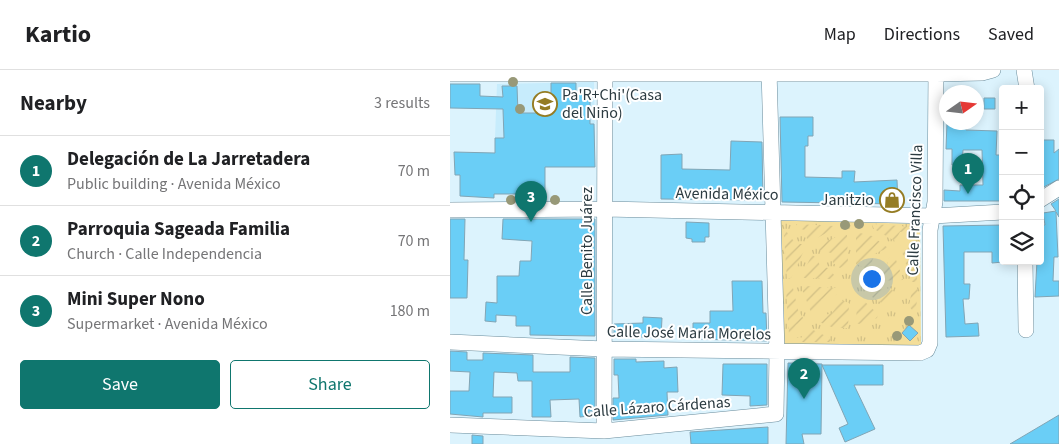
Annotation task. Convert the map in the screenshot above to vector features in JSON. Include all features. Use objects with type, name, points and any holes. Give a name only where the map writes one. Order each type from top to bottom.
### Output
[{"type":"street","points":[[450,74],[605,72],[982,73],[993,70]]},
{"type":"street","points":[[1024,70],[1026,85]]},
{"type":"street","name":"Calle Benito Juárez","points":[[604,431],[605,72]]},
{"type":"street","points":[[769,72],[777,352]]},
{"type":"street","name":"Calle Francisco Villa","points":[[927,350],[930,342],[930,230],[933,216],[936,72]]},
{"type":"street","points":[[1044,197],[1059,188]]},
{"type":"street","name":"Avenida México","points":[[450,210],[605,209],[933,216],[999,212]]},
{"type":"street","points":[[1025,265],[1026,330]]},
{"type":"street","name":"Calle José María Morelos","points":[[450,342],[604,349],[777,352],[920,353],[927,350]]},
{"type":"street","name":"Calle Lázaro Cárdenas","points":[[450,425],[604,431],[776,414],[777,352]]},
{"type":"shaded area","name":"Pa'R+Chi'(Casa del Niño)","points":[[594,82],[595,138],[495,138],[497,84]]},
{"type":"green space","points":[[780,220],[920,224],[921,346],[783,346]]},
{"type":"green space","points":[[796,224],[834,226],[835,228],[812,241],[807,239],[805,230],[796,228]]},
{"type":"green space","points":[[872,225],[911,227],[908,231],[900,232],[895,241],[874,229]]},
{"type":"green space","points":[[786,231],[796,244],[803,244],[806,248],[791,278],[787,279],[784,236]]},
{"type":"green space","points":[[856,232],[872,236],[888,248],[874,254],[872,262],[865,268],[856,264]]},
{"type":"green space","points":[[918,234],[917,282],[912,282],[900,246],[909,245]]},
{"type":"green space","points":[[841,235],[847,235],[848,264],[840,268],[833,263],[831,253],[816,249],[822,243]]},
{"type":"green space","points":[[894,254],[903,280],[873,281],[870,275],[878,268],[887,265],[888,259]]},
{"type":"green space","points":[[812,255],[817,258],[820,266],[828,268],[835,276],[831,279],[804,278],[802,274]]},
{"type":"green space","points":[[788,286],[793,288],[798,310],[805,321],[796,325],[792,334],[789,335],[786,290]]},
{"type":"green space","points":[[806,286],[836,288],[837,294],[830,299],[822,299],[818,310],[812,315],[802,289]]},
{"type":"green space","points":[[891,288],[893,291],[886,306],[869,295],[870,291]]},
{"type":"green space","points":[[915,288],[918,290],[916,309],[912,310],[909,306],[912,290]]},
{"type":"green space","points":[[841,300],[849,303],[848,328],[834,328],[819,322],[822,316],[832,313]]},
{"type":"green space","points":[[863,300],[878,314],[877,318],[859,324],[856,323],[857,303]]},
{"type":"green space","points":[[809,328],[830,338],[831,342],[797,342],[796,338],[805,337]]},
{"type":"building","points":[[551,83],[576,83],[576,92],[590,92],[590,124],[594,124],[595,167],[545,167],[545,197],[516,194],[494,194],[494,198],[460,196],[460,175],[455,175],[454,152],[495,153],[495,138],[504,138],[503,109],[450,108],[450,84],[480,84],[480,96],[503,97],[502,86],[517,86],[518,113],[551,113]]},
{"type":"building","points":[[984,98],[995,98],[995,109],[984,109]]},
{"type":"building","points":[[780,117],[813,117],[813,136],[808,136],[808,146],[805,146],[805,177],[842,178],[842,171],[855,171],[854,182],[897,180],[898,204],[782,202]]},
{"type":"building","points":[[947,130],[997,131],[996,155],[999,155],[999,201],[944,201],[944,190],[960,191],[960,185],[983,185],[982,150],[963,150],[962,165],[952,165],[952,149],[946,149]]},
{"type":"building","points":[[1044,140],[1054,140],[1054,153],[1059,149],[1059,179],[1044,187]]},
{"type":"building","points":[[731,141],[762,142],[763,200],[661,199],[661,155],[682,154],[682,169],[730,170]]},
{"type":"building","points":[[1059,199],[1059,217],[1056,212],[1058,257],[1054,257],[1053,281],[1059,281],[1059,296],[1035,297],[1037,265],[1044,265],[1044,213],[1056,211],[1051,204]]},
{"type":"building","points":[[450,219],[465,219],[464,260],[468,260],[467,298],[450,298]]},
{"type":"building","points":[[503,219],[595,219],[595,336],[530,335],[530,326],[516,326],[516,316],[496,315],[496,322],[485,321],[486,302],[497,303],[497,276],[519,276],[520,261],[531,261],[532,241],[502,239]]},
{"type":"building","points":[[686,222],[709,223],[709,237],[705,237],[705,242],[692,242],[692,239],[686,238]]},
{"type":"building","points":[[999,225],[999,262],[992,263],[992,252],[964,252],[964,284],[970,284],[969,299],[963,299],[965,324],[978,323],[979,336],[946,337],[943,226]]},
{"type":"building","points":[[732,281],[762,281],[763,313],[766,313],[767,341],[693,339],[693,323],[710,323],[710,311],[733,311]]},
{"type":"building","points":[[643,317],[662,318],[661,337],[614,337],[614,324],[643,323]]},
{"type":"building","points":[[909,325],[918,333],[910,341],[902,333]]},
{"type":"building","points":[[450,351],[467,352],[467,360],[483,360],[483,353],[533,355],[533,372],[570,372],[570,357],[595,358],[595,411],[589,411],[589,416],[580,417],[579,399],[550,400],[551,417],[532,417],[532,381],[518,381],[517,373],[494,372],[493,397],[512,397],[512,413],[483,413],[483,417],[450,414],[450,391],[469,391],[470,372],[450,371]]},
{"type":"building","points":[[614,359],[636,359],[636,362],[664,361],[664,368],[677,367],[678,392],[667,392],[668,415],[613,420],[613,398],[619,398],[618,375],[614,375]]},
{"type":"building","points":[[788,363],[822,364],[821,434],[802,434],[804,444],[786,444]]},
{"type":"building","points":[[723,364],[767,364],[767,405],[750,406],[750,396],[722,395]]},
{"type":"building","points":[[822,365],[883,365],[883,385],[854,385],[875,429],[845,442],[839,428],[848,424]]},
{"type":"building","points":[[1059,415],[1059,444],[1010,444]]},
{"type":"building","points":[[768,427],[768,444],[691,444],[690,432]]},
{"type":"building","points":[[472,435],[483,436],[483,444],[472,444]]},
{"type":"place","name":"Pa'R+Chi'(Casa del Niño)","points":[[545,104]]},
{"type":"place","name":"Delegación de La Jarretadera","points":[[968,194]]},
{"type":"place","name":"Janitzio","points":[[892,200]]},
{"type":"place","name":"Mini Super Nono","points":[[531,222]]},
{"type":"place","name":"Parroquia Sageada Familia","points":[[804,399]]}]
